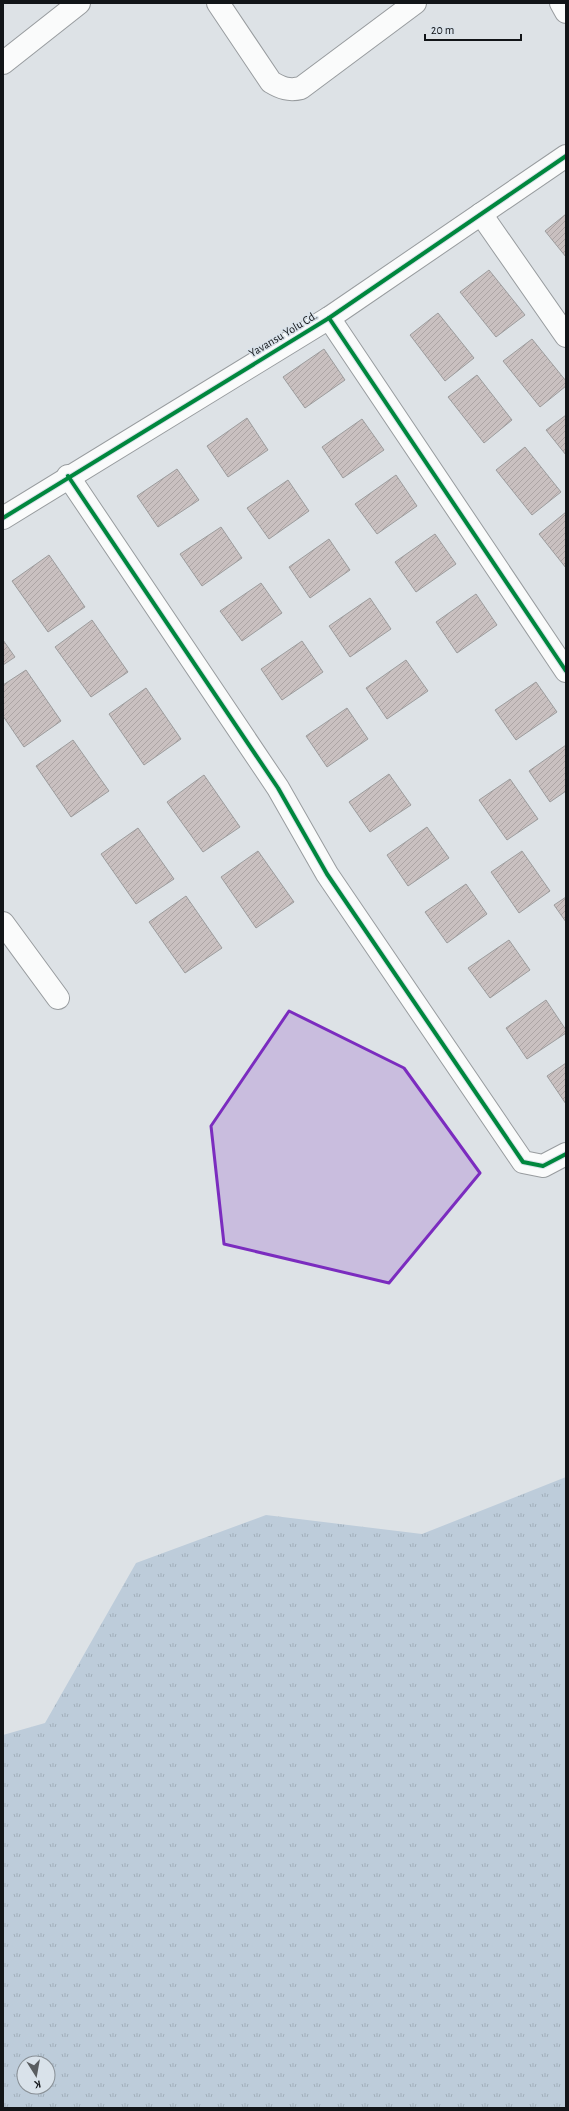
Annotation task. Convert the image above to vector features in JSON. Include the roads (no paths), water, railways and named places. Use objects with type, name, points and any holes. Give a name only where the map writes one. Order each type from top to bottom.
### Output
[{"type":"street","points":[[3,63],[79,3]]},
{"type":"street","points":[[218,3],[271,82],[279,87],[294,90],[301,88],[415,3]]},
{"type":"street","points":[[561,3],[566,12]]},
{"type":"street","name":"Yavansu Yolu Cd.","points":[[3,518],[68,476],[329,318],[566,156]]},
{"type":"street","points":[[481,214],[566,336]]},
{"type":"street","points":[[329,318],[566,671]]},
{"type":"street","points":[[68,476],[278,788],[327,874],[523,1162],[543,1166],[566,1154]]},
{"type":"street","points":[[3,923],[58,998]]}]
